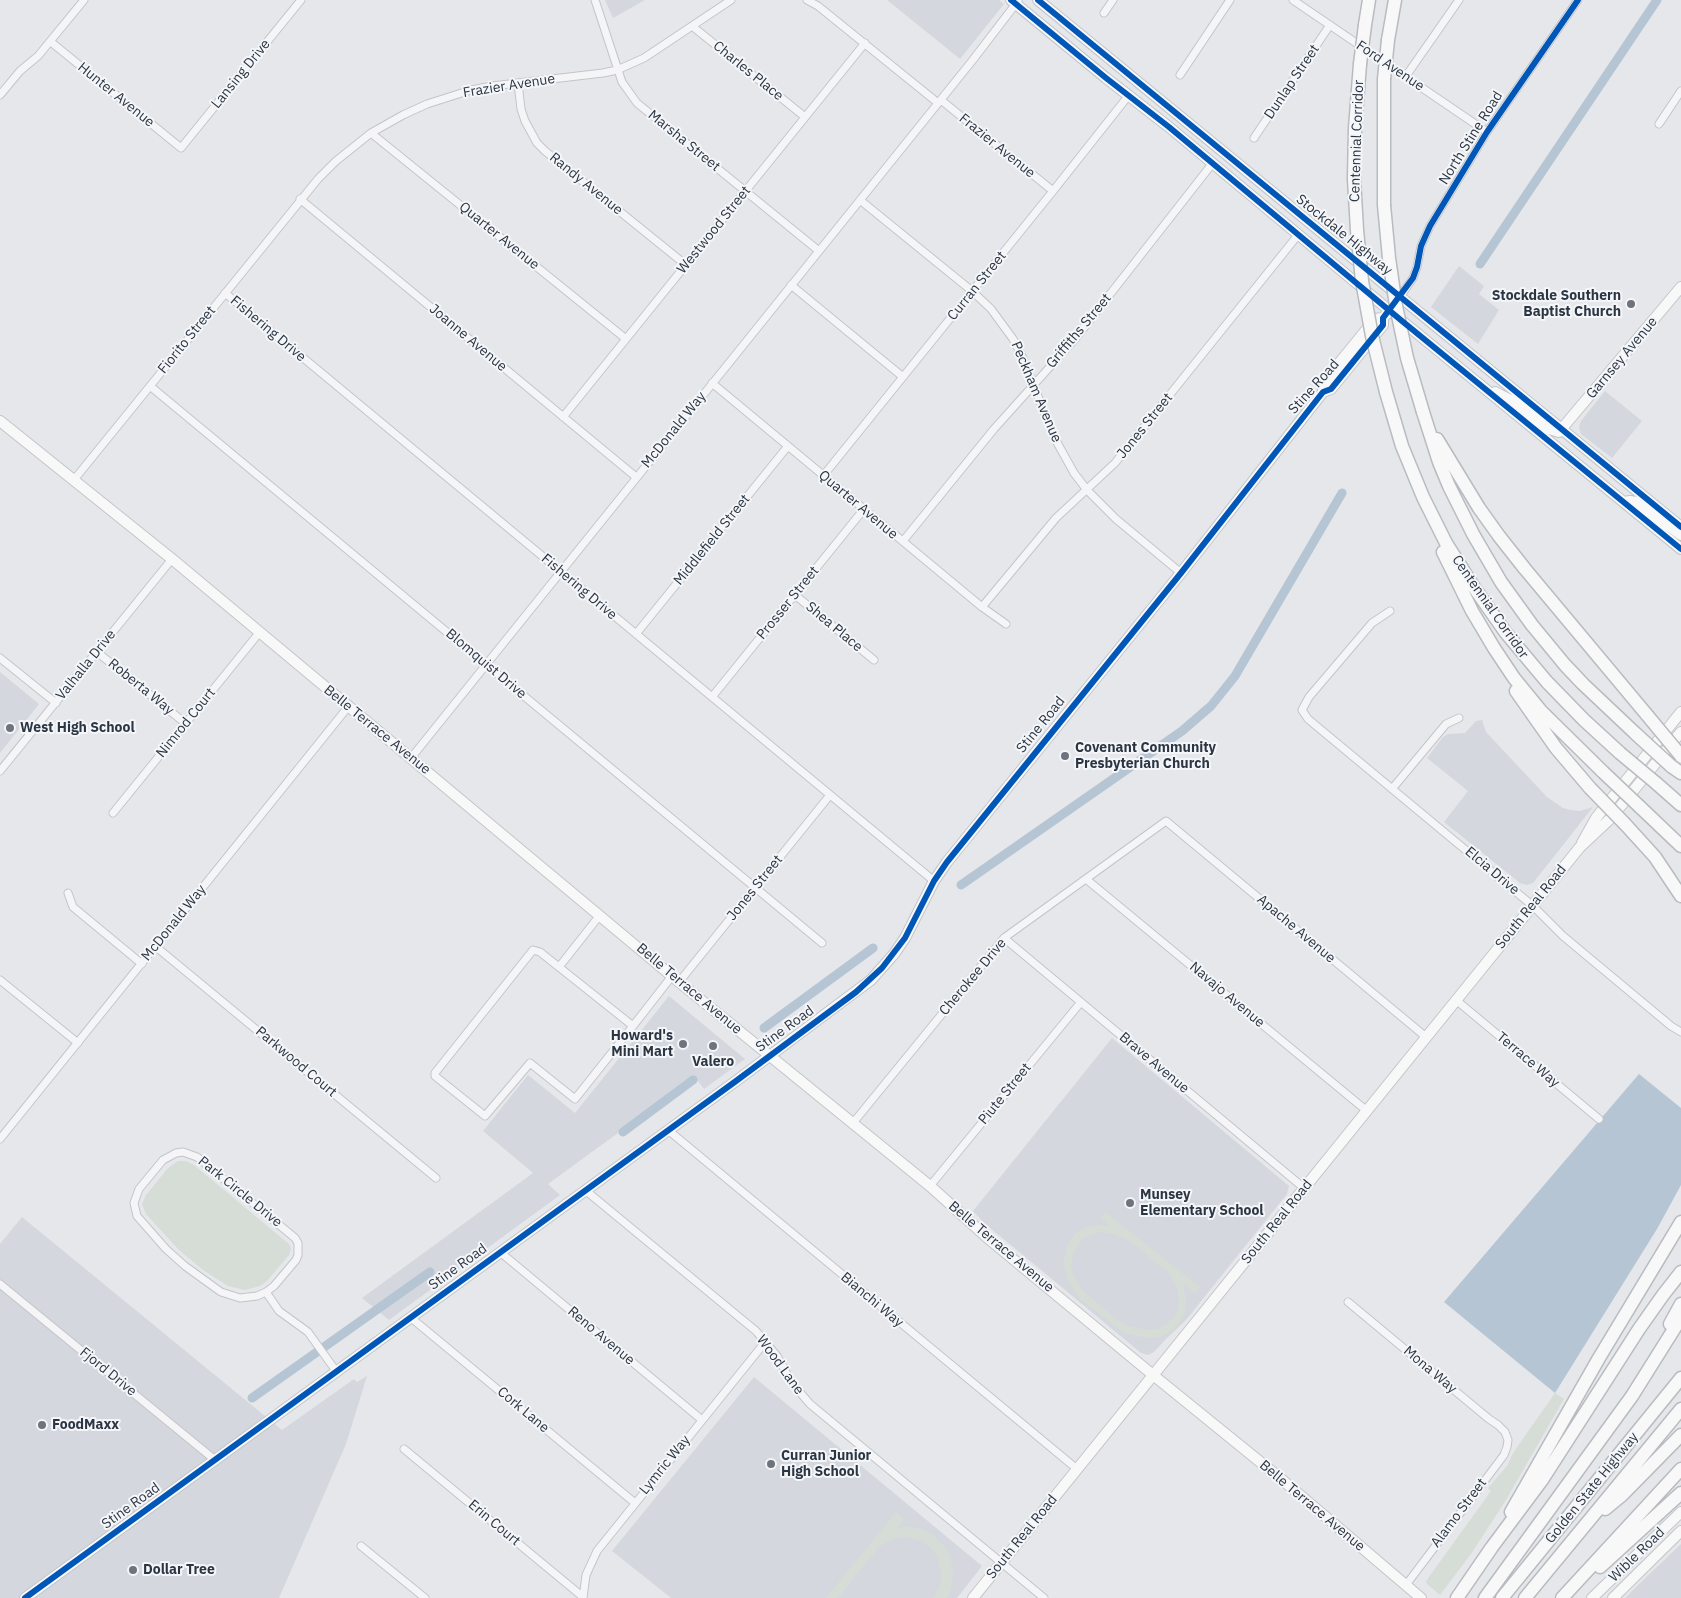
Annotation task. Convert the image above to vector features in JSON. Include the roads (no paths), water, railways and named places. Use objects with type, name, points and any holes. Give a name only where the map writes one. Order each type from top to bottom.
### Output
[{"type":"highway","name":"Centennial Corridor","points":[[1370,0],[1360,64],[1355,128],[1354,180],[1357,230],[1362,281],[1372,336],[1402,446],[1434,520],[1459,565],[1506,633],[1565,701],[1620,753],[1681,805]]},
{"type":"highway","name":"Centennial Corridor","points":[[1395,0],[1384,79],[1384,205],[1389,264],[1408,358],[1439,462],[1460,510],[1501,582],[1532,625],[1565,666],[1676,770]]},
{"type":"highway","points":[[1425,416],[1471,495],[1499,536],[1681,756]]},
{"type":"highway","points":[[1413,474],[1446,557],[1507,676],[1530,713],[1556,748],[1590,788],[1655,857],[1681,896]]},
{"type":"highway","points":[[1487,636],[1514,678],[1541,711],[1681,846]]},
{"type":"highway","points":[[1492,1547],[1573,1402],[1681,1222]]},
{"type":"highway","points":[[1457,1598],[1542,1480],[1662,1295],[1681,1272]]},
{"type":"highway","points":[[1612,1424],[1681,1304]]},
{"type":"highway","points":[[1485,1598],[1612,1424],[1642,1381],[1681,1318]]},
{"type":"highway","name":"Golden State Highway","points":[[1502,1598],[1681,1378]]},
{"type":"highway","name":"Golden State Highway","points":[[1525,1598],[1681,1409]]},
{"type":"highway","points":[[1585,1524],[1622,1495],[1681,1435]]},
{"type":"highway","points":[[1562,1598],[1681,1468]]},
{"type":"highway","points":[[1562,1598],[1635,1536],[1681,1493]]},
{"type":"street","points":[[0,95],[12,79],[38,56],[84,0]]},
{"type":"street","name":"Lansing Drive","points":[[181,148],[300,0]]},
{"type":"street","name":"Marsha Street","points":[[595,0],[617,70],[622,82],[637,103],[819,250]]},
{"type":"street","name":"Frazier Avenue","points":[[300,199],[336,161],[371,133],[403,114],[446,97],[478,88],[603,74],[617,70],[644,58],[731,0]]},
{"type":"street","name":"Frazier Avenue","points":[[808,0],[940,101],[1053,191]]},
{"type":"street","name":"Stockdale Highway","points":[[1038,0],[1681,527]]},
{"type":"street","points":[[1104,13],[1114,0]]},
{"type":"street","points":[[1180,75],[1230,0]]},
{"type":"street","name":"Ford Avenue","points":[[1293,0],[1487,132]]},
{"type":"street","points":[[1406,76],[1459,0]]},
{"type":"street","name":"North Stine Road","points":[[1400,297],[1413,278],[1425,235],[1487,132],[1578,0]]},
{"type":"street","name":"Stockdale Highway","points":[[1015,1],[1298,235],[1386,314],[1485,389],[1681,549]]},
{"type":"street","name":"McDonald Way","points":[[411,758],[940,101],[1015,1]]},
{"type":"street","name":"Dunlap Street","points":[[1254,138],[1330,25]]},
{"type":"street","name":"Charles Place","points":[[692,26],[805,117]]},
{"type":"street","name":"Hunter Avenue","points":[[50,42],[181,148]]},
{"type":"street","name":"Westwood Street","points":[[563,417],[865,43]]},
{"type":"street","name":"Randy Avenue","points":[[518,83],[523,115],[530,132],[544,151],[686,265]]},
{"type":"street","points":[[1659,124],[1681,91]]},
{"type":"street","name":"Curran Street","points":[[823,476],[1128,95]]},
{"type":"street","name":"Quarter Avenue","points":[[371,133],[626,339]]},
{"type":"street","name":"Griffiths Street","points":[[903,542],[994,429],[1075,339],[1212,164]]},
{"type":"street","name":"Fiorito Street","points":[[73,481],[300,199]]},
{"type":"street","name":"Joanne Avenue","points":[[300,199],[636,477]]},
{"type":"street","name":"Peckham Avenue","points":[[860,200],[972,291],[991,309],[1014,339],[1057,443],[1074,473],[1087,490],[1116,519],[1181,572]]},
{"type":"street","name":"Jones Street","points":[[982,607],[1043,532],[1115,463],[1298,235]]},
{"type":"street","points":[[791,285],[903,377]]},
{"type":"street","name":"Garnsey Avenue","points":[[1562,430],[1681,287]]},
{"type":"street","name":"Fishering Drive","points":[[224,293],[934,881]]},
{"type":"street","name":"Stine Road","points":[[25,1598],[856,992],[882,968],[905,938],[934,881],[947,862],[1181,572],[1323,392],[1323,383],[1375,319],[1386,314],[1400,297]]},
{"type":"street","name":"Quarter Avenue","points":[[712,383],[982,607],[1006,624]]},
{"type":"street","name":"Blomquist Drive","points":[[150,386],[822,943]]},
{"type":"street","points":[[1485,389],[1509,398],[1552,431],[1559,432],[1562,430]]},
{"type":"street","name":"Belle Terrace Avenue","points":[[0,421],[172,559],[676,979],[930,1186],[1153,1375],[1280,1478],[1422,1598]]},
{"type":"street","name":"Middlefield Street","points":[[636,634],[788,446]]},
{"type":"street","points":[[1624,502],[1636,502],[1681,535]]},
{"type":"street","name":"Prosser Street","points":[[712,697],[864,509]]},
{"type":"street","name":"Valhalla Drive","points":[[0,772],[172,559]]},
{"type":"street","name":"Shea Place","points":[[795,595],[874,660]]},
{"type":"street","name":"Elcia Drive","points":[[1390,611],[1372,623],[1310,698],[1302,710],[1308,719],[1533,906],[1563,936],[1671,1026],[1681,1032]]},
{"type":"street","name":"Nimrod Court","points":[[113,813],[259,633]]},
{"type":"street","name":"Roberta Way","points":[[97,652],[185,723]]},
{"type":"street","points":[[0,658],[56,702]]},
{"type":"street","name":"McDonald Way","points":[[0,1139],[348,707]]},
{"type":"street","name":"South Real Road","points":[[1580,846],[1585,834],[1596,818],[1681,712]]},
{"type":"street","points":[[1392,789],[1446,724],[1459,718]]},
{"type":"street","name":"South Real Road","points":[[973,1598],[1580,846],[1611,818],[1681,732]]},
{"type":"street","name":"Jones Street","points":[[559,967],[540,952],[533,950],[434,1073],[437,1078],[485,1116],[530,1063],[575,1099],[632,1026],[756,888],[830,795]]},
{"type":"street","name":"Cherokee Drive","points":[[853,1123],[1004,938],[1166,821]]},
{"type":"street","name":"Apache Avenue","points":[[1166,821],[1426,1037]]},
{"type":"street","name":"Navajo Avenue","points":[[1086,879],[1367,1111]]},
{"type":"street","points":[[68,893],[73,907],[142,964]]},
{"type":"street","points":[[600,915],[559,967],[632,1026]]},
{"type":"street","name":"Brave Avenue","points":[[1004,938],[1304,1188]]},
{"type":"street","name":"Parkwood Court","points":[[156,946],[436,1178]]},
{"type":"street","points":[[0,980],[78,1043]]},
{"type":"street","name":"Terrace Way","points":[[1456,1000],[1599,1119]]},
{"type":"street","name":"Piute Street","points":[[930,1186],[1081,1002]]},
{"type":"street","name":"Bianchi Way","points":[[668,1130],[1077,1469]]},
{"type":"street","name":"Park Circle Drive","points":[[183,1152],[197,1157],[295,1238],[299,1249],[296,1260],[274,1286],[266,1292],[257,1296],[240,1298],[221,1292],[201,1279],[166,1249],[137,1216],[134,1203],[136,1196],[163,1160],[176,1153],[183,1152]]},
{"type":"street","name":"Wood Lane","points":[[585,1190],[766,1341],[778,1356],[792,1383],[810,1404],[1044,1598]]},
{"type":"street","name":"Reno Avenue","points":[[500,1252],[702,1420]]},
{"type":"street","name":"Fjord Drive","points":[[0,1284],[215,1460]]},
{"type":"street","points":[[266,1292],[286,1318],[302,1327],[336,1371]]},
{"type":"street","name":"Mona Way","points":[[1348,1302],[1498,1425],[1505,1432],[1508,1440]]},
{"type":"street","name":"Cork Lane","points":[[410,1317],[635,1503]]},
{"type":"street","name":"Lymric Way","points":[[583,1597],[586,1575],[596,1551],[766,1341]]},
{"type":"street","name":"Alamo Street","points":[[1406,1585],[1504,1456],[1508,1440]]},
{"type":"street","name":"Erin Court","points":[[404,1448],[583,1597]]},
{"type":"street","name":"Wible Road","points":[[1592,1598],[1681,1512]]},
{"type":"street","name":"Wible Road","points":[[1614,1598],[1681,1531]]},
{"type":"street","points":[[361,1546],[424,1598]]},
{"type":"water","points":[[1639,1074],[1681,1108],[1681,1185],[1657,1229],[1555,1393],[1444,1302]]},
{"type":"waterway","points":[[1480,264],[1657,0]]},
{"type":"waterway","points":[[961,885],[1182,731],[1211,706],[1235,676],[1342,493]]},
{"type":"waterway","points":[[764,1028],[873,948]]},
{"type":"waterway","points":[[623,1132],[693,1080]]},
{"type":"waterway","points":[[252,1398],[430,1272]]},
{"type":"place","name":"Stockdale Southern Baptist Church","points":[[1631,304]]},
{"type":"place","name":"West High School","points":[[10,728]]},
{"type":"place","name":"Covenant Community Presbyterian Church","points":[[1065,756]]},
{"type":"place","name":"Howard's Mini Mart","points":[[683,1044]]},
{"type":"place","name":"Valero","points":[[713,1046]]},
{"type":"place","name":"Munsey Elementary School","points":[[1130,1203]]},
{"type":"place","name":"FoodMaxx","points":[[42,1425]]},
{"type":"place","name":"Curran Junior High School","points":[[771,1464]]},
{"type":"place","name":"Dollar Tree","points":[[133,1570]]}]
